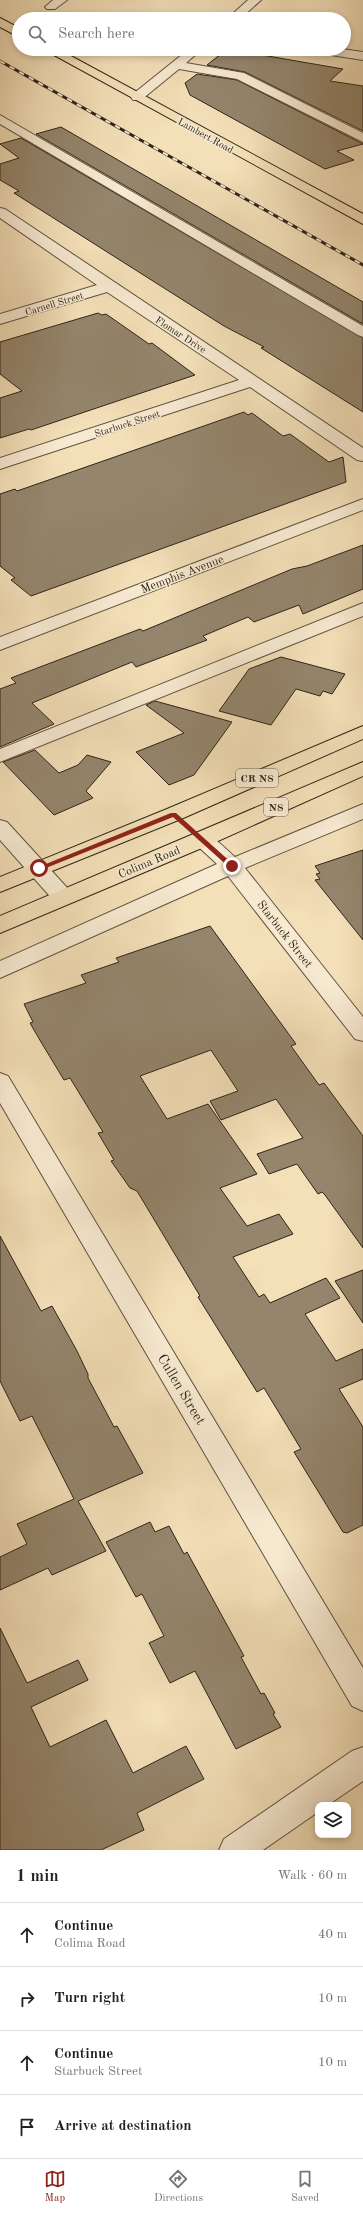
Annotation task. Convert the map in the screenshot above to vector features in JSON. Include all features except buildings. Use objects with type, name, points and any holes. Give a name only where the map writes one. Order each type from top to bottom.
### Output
[{"type":"main road","points":[[0,22],[12,28]]},
{"type":"main road","name":"Lambert Road","points":[[62,56],[363,220]]},
{"type":"main road","name":"CR N8","points":[[0,885],[174,814],[363,732]]},
{"type":"main road","name":"Colima Road","points":[[0,925],[202,840],[363,768]]},
{"type":"main road","points":[[174,814],[202,840]]},
{"type":"street","points":[[51,8],[61,0]]},
{"type":"street","points":[[240,12],[255,0]]},
{"type":"street","points":[[351,54],[363,56]]},
{"type":"street","points":[[137,97],[187,56]]},
{"type":"street","points":[[176,65],[240,76],[363,138]]},
{"type":"street","points":[[0,119],[363,332]]},
{"type":"street","name":"Flomar Drive","points":[[0,212],[108,287],[253,381],[363,456]]},
{"type":"street","name":"Carnell Street","points":[[0,319],[108,287]]},
{"type":"street","name":"Starbuck Street","points":[[0,464],[253,381]]},
{"type":"street","name":"Memphis Avenue","points":[[0,644],[363,504]]},
{"type":"street","points":[[0,756],[363,609]]},
{"type":"street","points":[[0,970],[232,866],[363,811]]},
{"type":"street","points":[[0,827],[39,868],[63,898]]},
{"type":"street","name":"Starbuck Street","points":[[202,840],[232,866],[363,1033]]},
{"type":"street","name":"Cullen Street","points":[[0,1082],[363,1696]]},
{"type":"street","points":[[235,1850],[363,1762]]},
{"type":"railway","points":[[0,61],[363,265]]},
{"type":"route","points":[[39,868],[174,814],[232,866]]}]
